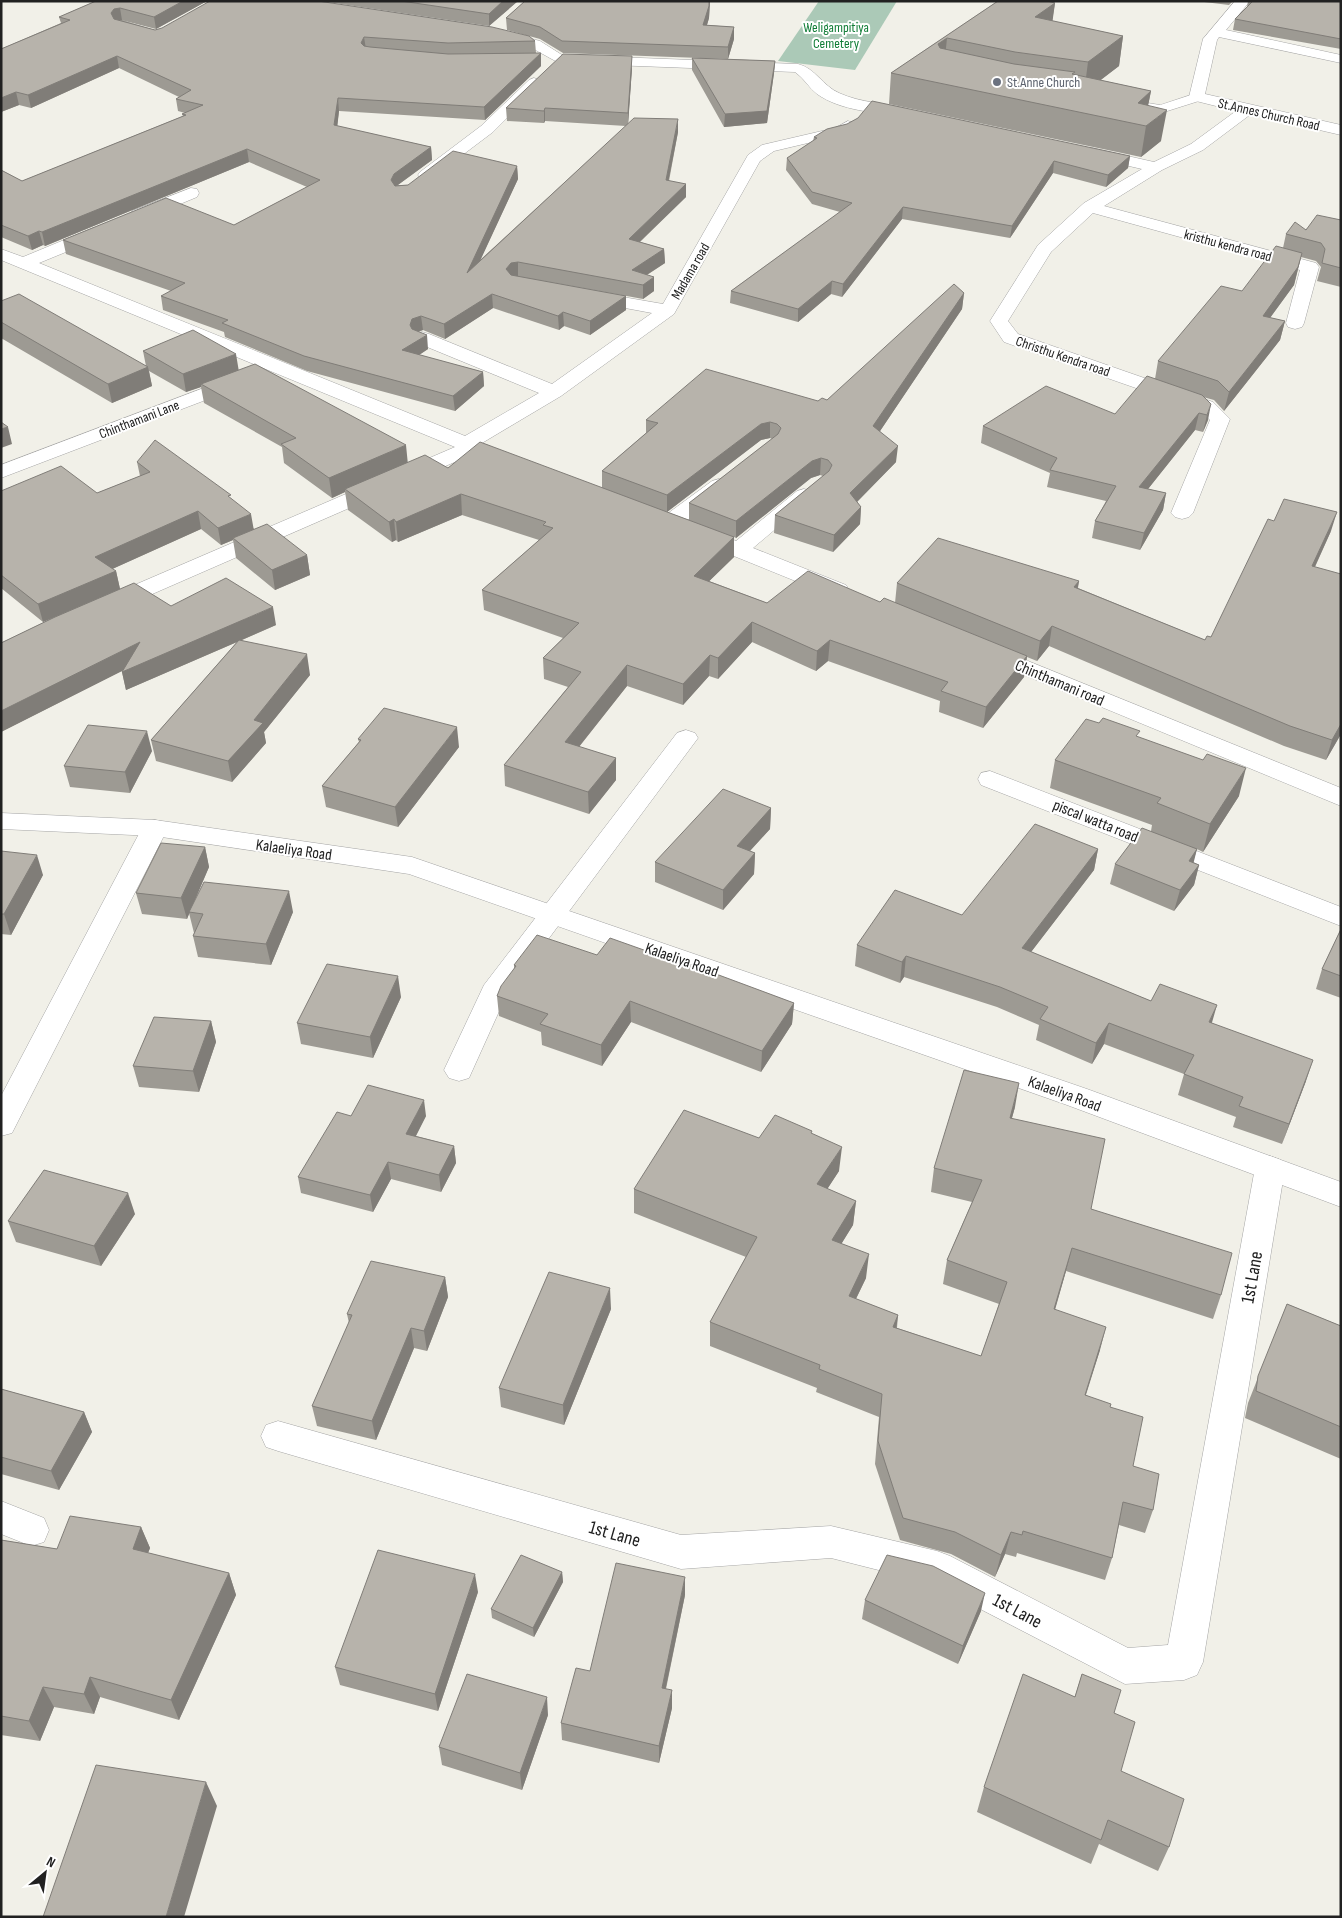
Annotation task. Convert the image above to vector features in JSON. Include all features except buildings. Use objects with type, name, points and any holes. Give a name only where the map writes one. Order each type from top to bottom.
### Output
[{"type":"street","points":[[1197,98],[1210,40],[1243,1]]},
{"type":"street","points":[[504,22],[490,32],[535,44],[559,59]]},
{"type":"street","points":[[1216,32],[1341,59]]},
{"type":"street","points":[[529,59],[798,68],[807,72],[822,90],[834,97],[866,106],[920,115]]},
{"type":"street","points":[[418,181],[487,129],[559,59]]},
{"type":"street","name":"St.Annes Church Road","points":[[1197,98],[1341,130]]},
{"type":"street","name":"Madama road","points":[[92,612],[469,446],[554,392],[668,310],[754,158],[768,148],[840,131],[850,125],[866,106]]},
{"type":"street","name":"Christhu Kendra road","points":[[1182,513],[1220,420],[1206,406],[1011,338],[998,321],[1044,249],[1090,207],[1156,167],[1196,147],[1248,110]]},
{"type":"street","points":[[1080,150],[1156,167]]},
{"type":"street","points":[[24,263],[191,193]]},
{"type":"street","name":"kristhu kendra road","points":[[1090,207],[1310,267],[1295,323]]},
{"type":"street","points":[[1,254],[526,468]]},
{"type":"street","points":[[574,293],[668,310]]},
{"type":"street","points":[[422,338],[554,392]]},
{"type":"street","name":"Chinthamani Lane","points":[[1,472],[278,366]]},
{"type":"street","points":[[734,472],[662,519],[858,598]]},
{"type":"street","points":[[740,549],[819,483]]},
{"type":"street","name":"Chinthamani road","points":[[967,643],[1341,798]]},
{"type":"street","points":[[459,1070],[494,992],[686,738]]},
{"type":"street","name":"piscal watta road","points":[[990,779],[1341,917]]},
{"type":"street","name":"Kalaeliya Road","points":[[1,821],[155,828],[412,866],[1077,1097],[1341,1195]]},
{"type":"street","points":[[1,1125],[155,828]]},
{"type":"street","name":"1st Lane","points":[[278,1436],[681,1552],[831,1542],[937,1568],[1125,1666],[1184,1662],[1270,1168]]},
{"type":"lane","points":[[1113,102],[1161,108],[1197,98]]},
{"type":"green space","name":"Weligampitiya Cemetery","points":[[819,1],[897,1],[855,70],[778,61]]},
{"type":"place","name":"St.Anne Church","points":[[997,82]]}]
